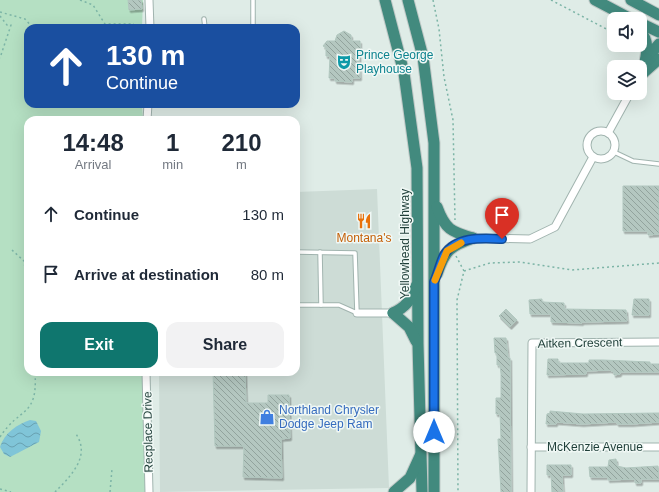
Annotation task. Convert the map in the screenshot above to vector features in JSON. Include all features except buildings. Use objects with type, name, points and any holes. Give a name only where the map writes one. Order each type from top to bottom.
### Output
[{"type":"highway","name":"Yellowhead Highway","points":[[385,0],[404,73],[414,137],[418,193],[418,344],[422,492]]},
{"type":"highway","points":[[595,0],[615,12]]},
{"type":"highway","points":[[631,0],[659,15]]},
{"type":"highway","points":[[409,4],[423,57],[428,84],[434,143],[434,492]]},
{"type":"highway","points":[[647,26],[659,32]]},
{"type":"highway","points":[[646,59],[659,44]]},
{"type":"highway","points":[[646,59],[648,52],[647,46]]},
{"type":"highway","points":[[647,70],[659,59]]},
{"type":"highway","points":[[434,200],[441,219],[450,230],[473,238]]},
{"type":"highway","points":[[434,282],[447,251],[457,244],[473,238]]},
{"type":"highway","points":[[418,278],[410,301],[404,309],[393,313],[409,327],[418,344]]},
{"type":"highway","points":[[394,492],[410,478],[422,450]]},
{"type":"street","points":[[150,0],[150,24]]},
{"type":"street","points":[[608,133],[626,100]]},
{"type":"street","points":[[597,131],[608,133],[615,141],[614,152],[604,159],[593,157],[586,148],[588,139],[597,131]]},
{"type":"street","points":[[473,238],[530,240],[555,227],[593,157]]},
{"type":"street","points":[[357,313],[393,313]]},
{"type":"street","name":"Aitken Crescent","points":[[531,447],[532,343],[659,342]]},
{"type":"street","name":"Recplace Drive","points":[[146,376],[149,492]]},
{"type":"street","points":[[531,447],[531,492]]},
{"type":"street","name":"McKenzie Avenue","points":[[531,447],[659,447]]},
{"type":"lane","points":[[253,0],[253,24]]},
{"type":"lane","points":[[204,19],[205,24]]},
{"type":"lane","points":[[614,152],[633,161],[659,164]]},
{"type":"lane","points":[[300,252],[355,253],[357,313]]},
{"type":"lane","points":[[320,252],[321,305]]},
{"type":"lane","points":[[300,305],[343,305],[357,313]]},
{"type":"path","points":[[80,0],[93,5],[105,24],[134,24]]},
{"type":"path","points":[[433,0],[439,29],[444,77],[454,131],[456,212],[453,227]]},
{"type":"path","points":[[551,0],[607,29]]},
{"type":"path","points":[[0,12],[25,19],[29,24]]},
{"type":"path","points":[[0,16],[7,25],[11,25],[0,58]]},
{"type":"path","points":[[12,250],[24,261]]},
{"type":"path","points":[[452,251],[464,271],[457,300],[458,492]]},
{"type":"path","points":[[464,271],[490,263],[520,262],[572,270],[659,262]]},
{"type":"path","points":[[0,437],[12,422],[31,407],[35,395],[35,376]]},
{"type":"path","points":[[55,492],[76,467],[82,455],[83,450],[81,441],[76,434]]},
{"type":"path","points":[[110,492],[112,469]]},
{"type":"path","points":[[0,489],[11,492]]},
{"type":"shaded area","points":[[377,189],[389,488],[160,492],[159,376],[300,376],[300,192]]},
{"type":"green space","points":[[0,0],[143,0],[142,24],[24,24],[24,108],[142,108],[143,116],[24,116],[24,376],[144,376],[145,492],[0,492]]},
{"type":"water","points":[[30,420],[36,421],[41,431],[39,442],[10,457],[4,454],[0,447],[8,433]]},
{"type":"slow traffic","points":[[435,280],[447,251],[461,243]]},
{"type":"place","name":"Prince George Playhouse","points":[[344,62]]},
{"type":"place","name":"Montana's","points":[[364,221]]},
{"type":"place","name":"Northland Chrysler Dodge Jeep Ram","points":[[267,417]]},
{"type":"route","points":[[434,432],[434,282],[444,256],[450,248],[473,238],[502,239]]}]
